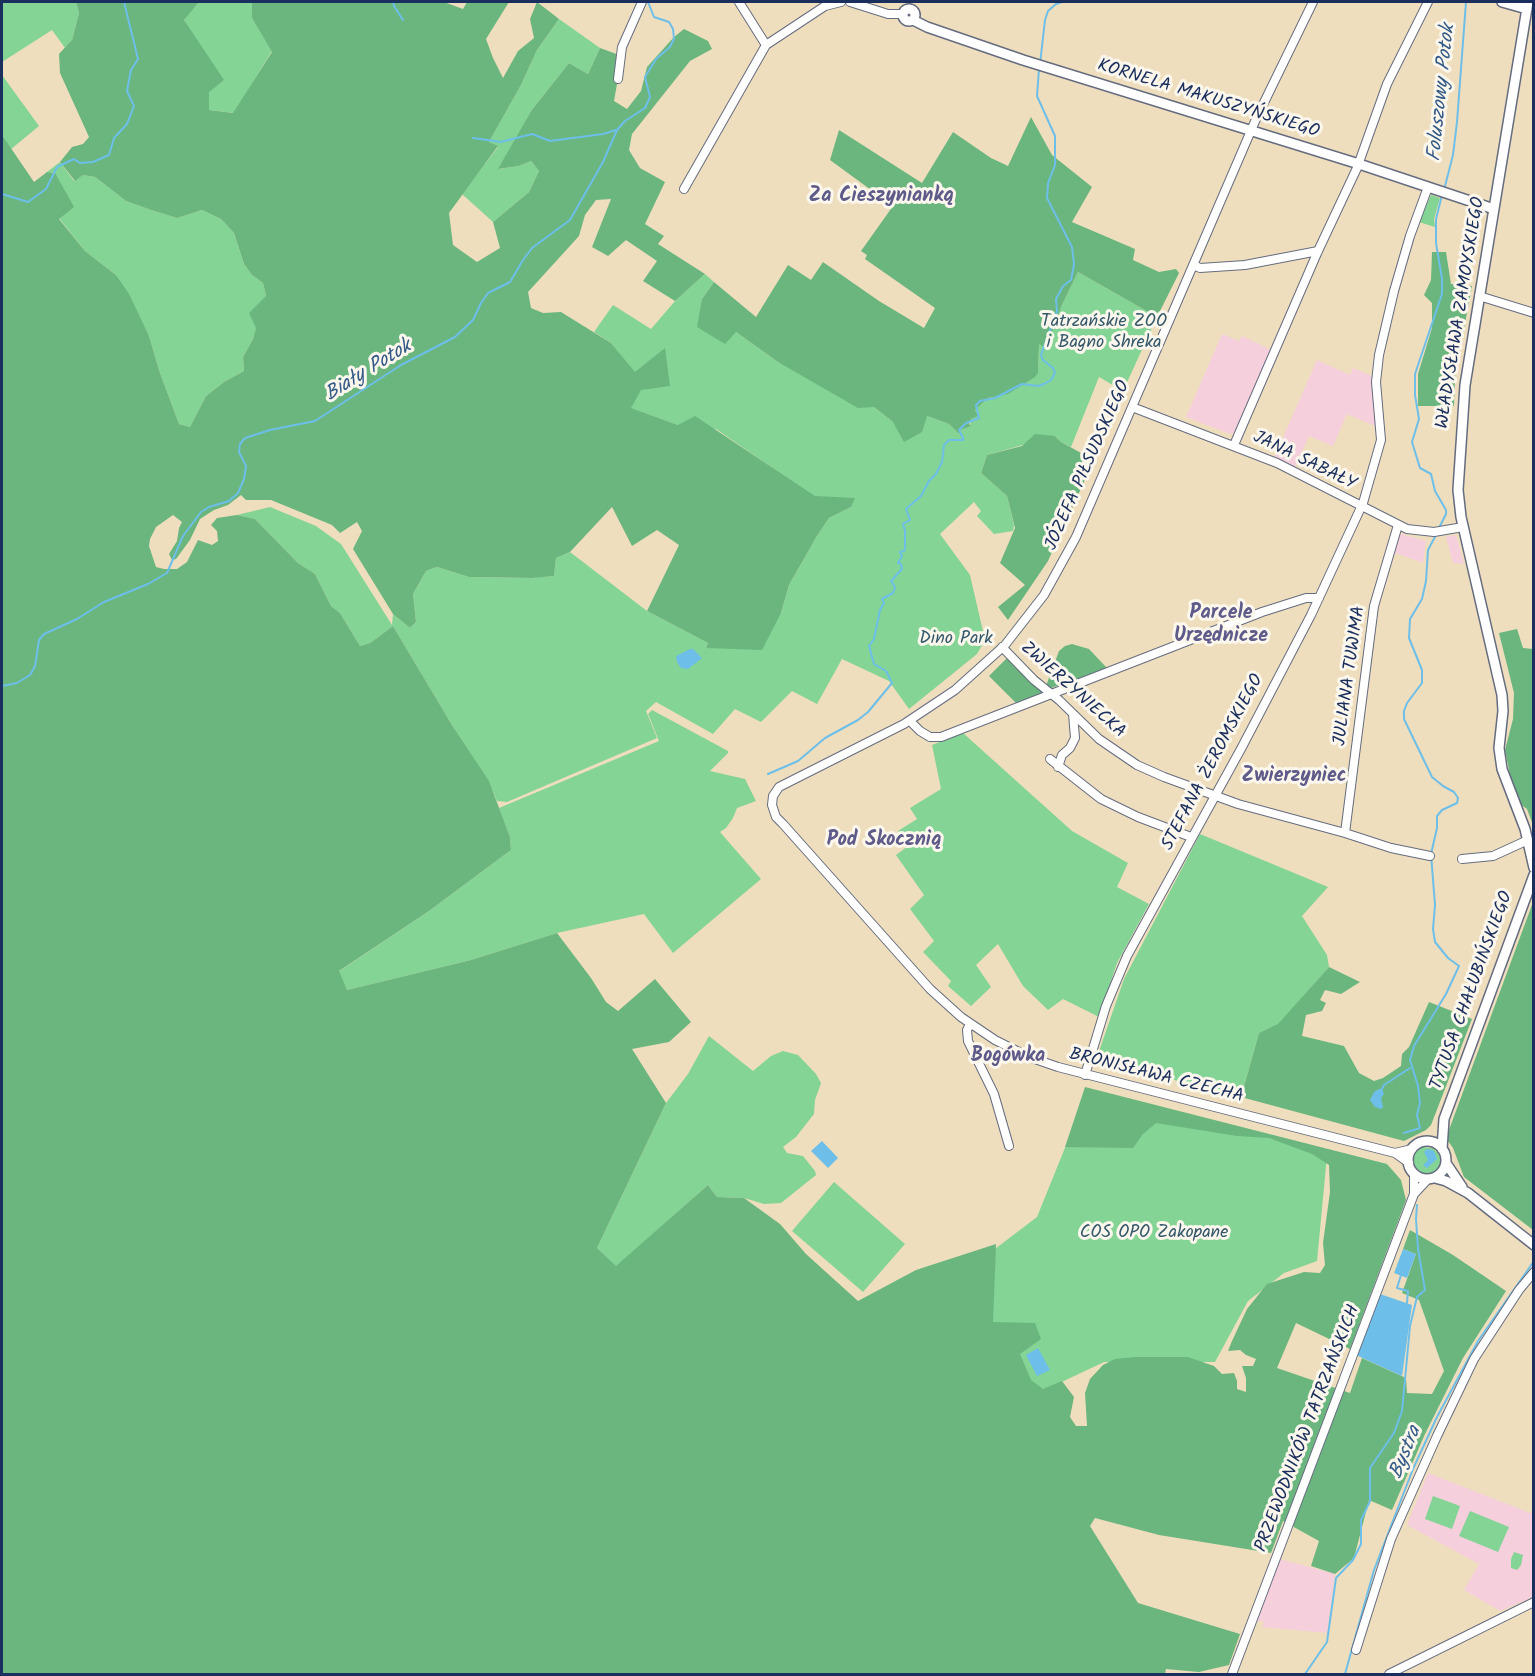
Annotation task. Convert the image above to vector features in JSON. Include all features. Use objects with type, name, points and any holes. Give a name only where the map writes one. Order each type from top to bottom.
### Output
[{"type":"street","points":[[618,79],[622,47],[642,2]]},
{"type":"street","points":[[739,2],[766,45]]},
{"type":"street","points":[[684,189],[766,45],[825,6],[841,2]]},
{"type":"street","points":[[850,2],[890,14],[903,14]]},
{"type":"street","points":[[913,15],[919,2]]},
{"type":"street","name":"JÓZEFA PIŁSUDSKIEGO","points":[[773,796],[782,785],[910,721],[955,690],[1002,647],[1036,605],[1064,560],[1251,132],[1313,2]]},
{"type":"street","points":[[1234,445],[1318,251],[1359,164],[1385,88],[1428,2]]},
{"type":"street","points":[[1502,2],[1530,7]]},
{"type":"street","name":"WŁADYSŁAWA ZAMOYSKIEGO","points":[[1530,7],[1479,296],[1462,408],[1458,490],[1463,527],[1502,695],[1503,711],[1499,748],[1501,766],[1505,781],[1531,841],[1533,868]]},
{"type":"street","name":"KORNELA MAKUSZYŃSKIEGO","points":[[903,14],[906,21],[913,15],[927,27],[1039,65],[1359,164],[1494,209]]},
{"type":"street","name":"STEFANA ŻEROMSKIEGO","points":[[1085,1074],[1115,983],[1127,956],[1319,598],[1361,506],[1381,440],[1376,382],[1378,355],[1410,236],[1428,187]]},
{"type":"street","points":[[1193,266],[1200,268],[1245,265],[1318,251]]},
{"type":"street","points":[[1479,296],[1533,312]]},
{"type":"street","name":"JANA SABAŁY","points":[[1132,408],[1277,463],[1410,530],[1429,532],[1463,527]]},
{"type":"street","name":"JULIANA TUWIMA","points":[[1345,833],[1374,606],[1398,525]]},
{"type":"street","points":[[910,721],[930,737],[940,737],[1262,612],[1306,598],[1319,598]]},
{"type":"street","name":"ZWIERZYNIECKA","points":[[1002,647],[1034,680],[1100,740],[1137,765],[1238,804],[1345,833],[1390,848],[1430,856]]},
{"type":"street","points":[[1058,767],[1062,755],[1070,748],[1075,738],[1073,714]]},
{"type":"street","points":[[1050,759],[1101,799],[1138,818],[1191,837]]},
{"type":"street","name":"BRONISŁAWA CZECHA","points":[[773,796],[773,811],[783,824],[930,989],[970,1024],[995,1040],[1029,1057],[1085,1074],[1395,1153],[1409,1163]]},
{"type":"street","points":[[1462,859],[1493,856],[1531,841]]},
{"type":"street","name":"TYTUSA CHAŁUBIŃSKIEGO","points":[[1442,1149],[1444,1119],[1533,875]]},
{"type":"street","points":[[970,1024],[967,1030],[968,1041],[974,1058],[994,1095],[1009,1146]]},
{"type":"street","name":"TYTUSA CHAŁUBIŃSKIEGO","points":[[1424,1142],[1444,1119]]},
{"type":"street","points":[[1414,1194],[1414,1174],[1409,1163],[1412,1149],[1424,1142],[1435,1143],[1442,1149],[1446,1163],[1458,1183],[1533,1245]]},
{"type":"street","name":"BRONISŁAWA CZECHA","points":[[1395,1153],[1412,1149]]},
{"type":"street","points":[[1414,1194],[1442,1172],[1446,1163]]},
{"type":"street","points":[[1414,1174],[1421,1178],[1446,1181],[1468,1193]]},
{"type":"street","name":"PRZEWODNIKÓW TATRZAŃSKICH","points":[[1232,1674],[1414,1194]]},
{"type":"street","points":[[1356,1650],[1390,1539],[1444,1420],[1474,1359],[1533,1272]]},
{"type":"street","points":[[1389,1674],[1533,1602]]},
{"type":"shaded area","points":[[1222,334],[1239,341],[1242,336],[1273,351],[1234,433],[1230,434],[1186,417]]},
{"type":"shaded area","points":[[1317,360],[1350,375],[1353,368],[1372,376],[1377,427],[1347,414],[1333,446],[1309,436],[1295,467],[1274,458]]},
{"type":"shaded area","points":[[1402,534],[1426,541],[1423,563],[1392,552],[1397,536]]},
{"type":"shaded area","points":[[1454,535],[1457,538],[1464,564],[1453,563],[1446,537]]},
{"type":"shaded area","points":[[1428,1473],[1533,1514],[1533,1597],[1500,1611],[1464,1590],[1479,1564],[1407,1525]]},
{"type":"shaded area","points":[[1280,1559],[1335,1574],[1327,1633],[1262,1627],[1264,1621],[1256,1621]]},
{"type":"green space","points":[[2,2],[76,2],[79,13],[72,40],[65,48],[52,30],[2,62]]},
{"type":"green space","points":[[76,2],[199,2],[184,20],[224,80],[209,92],[209,110],[233,113],[272,52],[252,18],[252,2],[444,2],[463,9],[467,2],[509,2],[486,39],[503,78],[518,51],[534,38],[530,19],[537,2],[559,19],[537,50],[521,85],[489,142],[498,146],[449,213],[453,245],[477,262],[500,248],[493,222],[529,192],[539,171],[531,161],[519,166],[498,169],[531,111],[569,63],[588,74],[600,48],[622,56],[614,101],[627,109],[641,91],[647,67],[674,37],[684,29],[708,41],[712,49],[690,61],[632,134],[629,150],[640,168],[665,182],[645,224],[664,236],[658,244],[705,274],[675,301],[643,281],[657,261],[626,240],[608,256],[592,247],[611,199],[596,200],[585,215],[579,236],[528,292],[531,308],[543,313],[561,312],[611,343],[635,372],[665,348],[670,386],[641,390],[631,408],[678,425],[695,416],[815,496],[855,498],[851,507],[829,518],[817,536],[789,585],[781,613],[762,650],[706,648],[708,643],[647,611],[679,545],[657,530],[632,546],[612,507],[570,552],[556,558],[554,576],[469,577],[437,567],[426,571],[413,594],[416,622],[410,628],[393,614],[353,549],[362,531],[357,522],[340,533],[332,525],[271,500],[246,500],[241,495],[228,505],[200,519],[190,540],[176,559],[172,560],[169,554],[177,541],[182,522],[173,515],[156,527],[149,546],[156,567],[177,569],[187,562],[198,540],[212,545],[218,541],[217,531],[211,525],[217,518],[237,515],[255,519],[298,563],[315,574],[331,606],[340,613],[360,646],[370,643],[393,626],[452,725],[489,781],[510,837],[511,850],[429,911],[339,971],[347,990],[471,960],[557,933],[606,1002],[618,1011],[655,979],[691,1022],[669,1042],[632,1049],[666,1103],[597,1248],[616,1266],[708,1185],[717,1197],[744,1198],[780,1224],[806,1254],[858,1301],[916,1270],[996,1244],[993,1322],[1035,1323],[1041,1339],[1020,1354],[1031,1380],[1043,1389],[1062,1381],[1074,1397],[1070,1417],[1076,1426],[1087,1426],[1085,1393],[1090,1379],[1103,1365],[1115,1359],[1188,1357],[1214,1366],[1222,1374],[1234,1373],[1237,1389],[1246,1392],[1246,1378],[1242,1366],[1253,1366],[1256,1359],[1240,1350],[1228,1351],[1232,1341],[1247,1309],[1267,1284],[1304,1272],[1320,1273],[1325,1265],[1323,1243],[1330,1192],[1329,1165],[1312,1154],[1269,1138],[1237,1136],[1156,1123],[1143,1134],[1133,1148],[1065,1147],[1085,1087],[1387,1164],[1401,1180],[1406,1200],[1350,1349],[1296,1323],[1277,1368],[1350,1393],[1362,1358],[1406,1378],[1407,1393],[1432,1394],[1444,1371],[1419,1300],[1402,1293],[1416,1254],[1403,1249],[1410,1230],[1453,1255],[1506,1291],[1463,1358],[1425,1434],[1392,1510],[1369,1500],[1354,1558],[1335,1574],[1311,1566],[1319,1541],[1283,1521],[1271,1553],[1159,1535],[1095,1518],[1090,1526],[1138,1603],[1240,1634],[1229,1665],[1199,1672],[1166,1669],[1165,1674],[2,1674],[2,135],[34,182],[47,172],[55,173],[74,207],[59,219],[85,251],[116,275],[129,294],[149,336],[179,424],[190,427],[206,396],[224,382],[244,371],[243,357],[256,328],[249,313],[266,296],[263,283],[252,275],[244,264],[234,233],[221,219],[202,210],[177,218],[151,210],[126,201],[95,177],[83,175],[75,181],[60,162],[72,147],[83,144],[89,137],[60,73],[59,54],[72,40],[79,13]]},
{"type":"green space","points":[[199,2],[252,2],[252,18],[272,51],[234,113],[209,110],[209,92],[184,19]]},
{"type":"green space","points":[[559,19],[600,48],[588,74],[569,63],[531,111],[499,169],[519,166],[531,161],[539,171],[529,192],[493,222],[462,194],[498,147],[489,142],[521,85],[537,50]]},
{"type":"green space","points":[[2,75],[39,126],[10,150],[2,135]]},
{"type":"green space","points":[[1031,117],[1052,155],[1092,187],[1072,222],[1135,249],[1133,260],[1159,272],[1176,269],[1179,273],[1157,317],[1078,272],[1061,307],[1047,346],[1039,344],[1038,373],[1035,377],[1008,394],[988,398],[975,410],[978,416],[971,419],[969,424],[971,426],[960,430],[959,434],[949,424],[927,416],[922,432],[904,442],[893,422],[874,407],[858,408],[778,362],[736,332],[725,344],[697,327],[702,299],[714,282],[756,317],[788,265],[811,280],[823,262],[879,301],[924,328],[935,308],[865,259],[867,255],[861,251],[893,206],[830,160],[839,130],[922,183],[953,132],[991,158],[1008,166]]},
{"type":"green space","points":[[60,162],[74,181],[83,175],[95,177],[126,201],[151,210],[177,218],[202,210],[221,219],[234,233],[244,264],[252,275],[263,283],[266,296],[253,339],[243,357],[244,371],[224,382],[206,396],[190,427],[179,424],[149,336],[116,275],[85,251],[59,218],[55,173],[47,172]]},
{"type":"green space","points":[[1431,195],[1440,198],[1434,219],[1435,227],[1419,222]]},
{"type":"green space","points":[[1432,252],[1446,252],[1451,284],[1472,286],[1455,377],[1454,406],[1418,406],[1418,374],[1432,328],[1432,303],[1424,295],[1431,280]]},
{"type":"green space","points":[[1078,272],[1157,317],[1123,391],[1099,377],[1071,447],[1055,436],[987,455],[981,473],[1007,496],[1014,525],[1013,531],[994,534],[977,516],[981,511],[974,502],[940,534],[970,575],[985,640],[977,654],[909,709],[889,681],[842,659],[817,704],[792,691],[761,722],[735,709],[713,734],[656,702],[646,711],[657,738],[507,802],[497,801],[489,782],[393,626],[370,643],[360,646],[340,613],[331,606],[315,574],[298,563],[255,519],[237,515],[270,507],[316,526],[341,544],[392,625],[393,614],[410,628],[416,622],[413,594],[426,571],[437,567],[469,577],[554,576],[556,558],[570,552],[647,611],[708,643],[706,648],[781,613],[789,585],[817,536],[829,518],[851,507],[815,497],[716,429],[678,425],[630,408],[665,349],[635,373],[611,343],[594,332],[613,305],[651,329],[675,301],[705,274],[714,282],[702,299],[736,332],[778,362],[874,407],[893,422],[927,416],[949,424],[959,434],[960,430],[970,426],[971,419],[977,416],[975,410],[988,398],[997,396],[1038,372],[1039,343],[1061,307]]},
{"type":"green space","points":[[1035,434],[1055,436],[1061,442],[1094,460],[1048,561],[1008,620],[998,607],[1025,585],[1000,563],[1015,528],[1007,496],[981,473],[987,455],[1022,446]]},
{"type":"green space","points":[[1517,629],[1523,648],[1533,649],[1533,825],[1527,809],[1520,804],[1511,780],[1505,750],[1513,719],[1514,693],[1499,633]]},
{"type":"green space","points":[[1072,644],[1089,649],[1106,667],[1105,669],[1051,688],[1046,686],[1059,651]]},
{"type":"green space","points":[[1007,658],[1043,687],[1043,694],[1017,704],[989,676]]},
{"type":"green space","points":[[652,710],[728,751],[710,771],[745,779],[756,801],[737,808],[726,828],[720,832],[761,879],[673,953],[644,914],[557,933],[471,960],[347,990],[338,972],[429,911],[511,850],[510,837],[499,808],[659,741],[648,714]]},
{"type":"green space","points":[[963,733],[1072,831],[1128,863],[1117,887],[1149,904],[1117,963],[1099,1017],[1063,999],[1048,1010],[1023,986],[998,944],[976,965],[991,987],[971,1006],[948,986],[951,981],[923,952],[934,941],[910,909],[924,895],[896,855],[908,846],[898,831],[917,819],[910,808],[941,789],[932,745]]},
{"type":"green space","points":[[1200,834],[1328,887],[1302,916],[1327,955],[1329,967],[1278,1025],[1259,1033],[1241,1097],[1096,1060],[1124,979]]},
{"type":"green space","points":[[1533,902],[1533,1230],[1464,1177],[1453,1148],[1446,1138]]},
{"type":"green space","points":[[1329,967],[1360,982],[1341,994],[1325,990],[1320,1000],[1326,1003],[1322,1011],[1306,1015],[1302,1036],[1344,1046],[1359,1073],[1374,1081],[1401,1066],[1402,1054],[1409,1047],[1429,1002],[1472,1019],[1431,1125],[1426,1130],[1404,1141],[1241,1097],[1259,1033],[1278,1024]]},
{"type":"green space","points":[[709,1036],[753,1071],[771,1056],[783,1051],[798,1055],[816,1074],[821,1083],[815,1100],[814,1114],[796,1137],[783,1147],[787,1153],[803,1156],[816,1175],[781,1203],[764,1204],[744,1198],[717,1197],[708,1185],[616,1267],[597,1248],[666,1103],[688,1074]]},
{"type":"green space","name":"COS OPO Zakopane","points":[[1088,1091],[1225,1124],[1327,1156],[1317,1261],[1284,1273],[1248,1301],[1215,1362],[1104,1362],[1032,1396],[989,1330],[991,1252],[1037,1217]]},
{"type":"green space","points":[[1422,1147],[1433,1148],[1440,1155],[1440,1165],[1434,1173],[1423,1174],[1415,1168],[1413,1158],[1416,1151]]},
{"type":"green space","points":[[834,1182],[905,1244],[863,1292],[792,1231]]},
{"type":"green space","points":[[1433,1496],[1460,1506],[1452,1529],[1425,1519]]},
{"type":"green space","points":[[1470,1511],[1509,1527],[1498,1552],[1459,1536]]},
{"type":"green space","points":[[1514,1552],[1523,1555],[1521,1565],[1517,1570],[1511,1568]]},
{"type":"water","points":[[690,649],[702,658],[688,669],[681,668],[676,656]]},
{"type":"water","points":[[1382,1089],[1384,1094],[1381,1098],[1383,1107],[1381,1109],[1375,1107],[1370,1100],[1374,1092]]},
{"type":"water","points":[[822,1141],[838,1158],[828,1168],[811,1151]]},
{"type":"water","points":[[1427,1149],[1434,1151],[1437,1159],[1427,1168],[1423,1165],[1428,1160],[1424,1152]]},
{"type":"water","points":[[1403,1249],[1416,1254],[1407,1278],[1394,1273]]},
{"type":"water","points":[[1380,1294],[1412,1305],[1402,1376],[1356,1355]]},
{"type":"water","points":[[1038,1348],[1050,1370],[1037,1376],[1026,1355]]},
{"type":"waterway","points":[[2,194],[28,202],[46,189],[57,167],[74,159],[80,163],[93,162],[109,155],[114,138],[127,124],[134,106],[127,91],[131,70],[138,59],[124,2]]},
{"type":"waterway","points":[[393,2],[403,20]]},
{"type":"waterway","name":"Biały Potok","points":[[2,686],[17,683],[30,675],[35,666],[39,640],[44,634],[77,619],[104,602],[148,584],[167,573],[183,536],[201,512],[229,501],[238,493],[246,466],[239,452],[240,444],[245,438],[270,430],[315,421],[401,365],[455,337],[473,320],[488,293],[510,282],[532,248],[570,220],[603,162],[617,130],[625,121],[645,108],[650,97],[645,77],[656,59],[670,47],[674,39],[673,29],[669,22],[654,17],[648,2]]},
{"type":"waterway","points":[[1040,64],[1048,11],[1062,2]]},
{"type":"waterway","name":"Foluszowy Potok","points":[[1444,190],[1453,155],[1457,122],[1466,2]]},
{"type":"waterway","points":[[768,774],[798,761],[825,738],[858,720],[868,712],[892,683],[886,671],[874,664],[869,646],[874,639],[880,610],[884,603],[882,599],[893,593],[895,587],[891,581],[902,569],[901,564],[898,563],[902,556],[900,552],[905,548],[903,524],[910,520],[906,509],[921,496],[929,481],[936,474],[942,462],[944,445],[949,440],[963,440],[959,430],[966,423],[979,418],[976,405],[980,401],[995,398],[1022,384],[1038,386],[1044,384],[1051,380],[1055,373],[1041,355],[1057,311],[1056,299],[1063,286],[1071,280],[1074,264],[1072,247],[1047,198],[1048,183],[1055,165],[1055,136],[1037,96],[1039,69]]},
{"type":"waterway","points":[[473,138],[501,142],[532,134],[550,141],[603,134],[616,130]]},
{"type":"waterway","name":"Foluszowy Potok","points":[[1438,530],[1446,510],[1435,491],[1431,474],[1420,468],[1412,442],[1419,419],[1415,395],[1415,374],[1442,294],[1436,243],[1436,219],[1442,195]]},
{"type":"waterway","name":"Foluszowy Potok","points":[[1404,1133],[1420,1128],[1417,1115],[1420,1103],[1418,1086],[1410,1060],[1414,1046],[1446,994],[1459,966],[1448,958],[1435,942],[1431,854],[1437,828],[1437,816],[1442,810],[1457,803],[1458,798],[1454,792],[1432,777],[1404,719],[1407,703],[1422,683],[1422,670],[1409,638],[1410,619],[1422,599],[1428,550],[1436,535]]},
{"type":"waterway","points":[[1382,1089],[1384,1085],[1410,1068]]},
{"type":"waterway","name":"Foluszowy Potok","points":[[1305,1674],[1327,1642],[1336,1578],[1353,1560],[1361,1544],[1361,1520],[1370,1501],[1370,1468],[1394,1433],[1402,1411],[1410,1326],[1417,1297],[1425,1290],[1418,1249],[1417,1205]]},
{"type":"waterway","name":"Bystra","points":[[1345,1674],[1374,1570],[1413,1469],[1437,1417],[1478,1341],[1534,1261]]},
{"type":"waterway","points":[[1401,1275],[1397,1288],[1408,1291],[1407,1303]]},
{"type":"district","name":"Za Cieszynianką","points":[[881,198]]},
{"type":"district","name":"Parcele Urzędnicze","points":[[1221,626]]},
{"type":"district","name":"Zwierzyniec","points":[[1294,778]]},
{"type":"district","name":"Pod Skocznią","points":[[884,842]]},
{"type":"district","name":"Bogówka","points":[[1008,1058]]},
{"type":"park label","name":"Tatrzańskie ZOO i Bagno Shreka","points":[[1104,333]]},
{"type":"park label","name":"Dino Park","points":[[956,640]]}]
